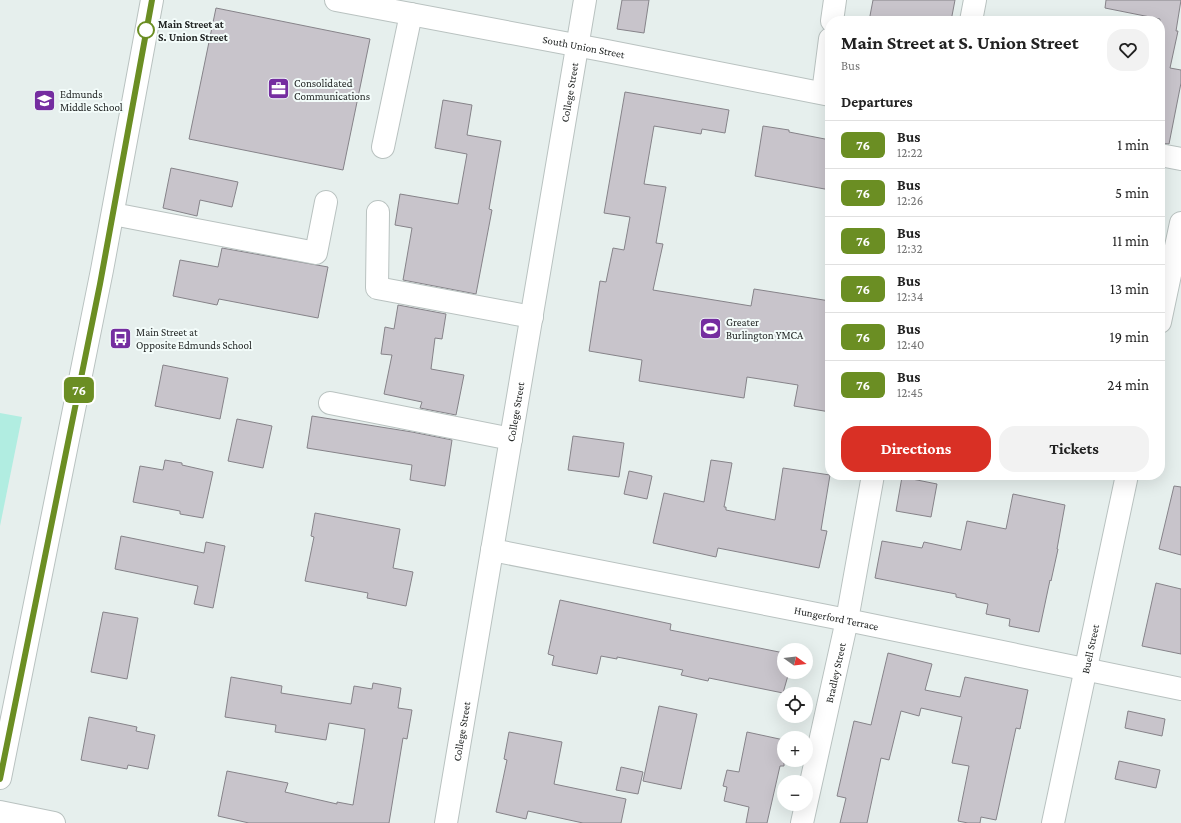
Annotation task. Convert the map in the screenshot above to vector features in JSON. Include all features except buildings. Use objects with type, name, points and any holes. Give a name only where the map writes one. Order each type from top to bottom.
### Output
[{"type":"street","points":[[0,778],[113,214],[152,0]]},
{"type":"street","name":"South Union Street","points":[[336,0],[578,45],[825,94]]},
{"type":"street","name":"College Street","points":[[446,823],[585,0]]},
{"type":"street","points":[[833,16],[835,0]]},
{"type":"street","points":[[972,16],[975,0]]},
{"type":"street","points":[[383,147],[411,14]]},
{"type":"street","points":[[1165,156],[1181,159]]},
{"type":"street","points":[[113,214],[316,253],[326,202]]},
{"type":"street","points":[[378,212],[377,288],[532,317]]},
{"type":"street","points":[[1165,298],[1181,223]]},
{"type":"street","points":[[330,403],[511,439]]},
{"type":"street","name":"Bradley Street","points":[[802,823],[847,620],[872,480]]},
{"type":"street","name":"Buell Street","points":[[1053,823],[1126,480]]},
{"type":"street","name":"Hungerford Terrace","points":[[492,550],[847,620],[1181,689]]},
{"type":"street","points":[[0,812],[54,823]]},
{"type":"green space","points":[[0,413],[22,417],[0,526]]},
{"type":"bus line","name":"76","points":[[0,779],[100,284],[152,0]]},
{"type":"place","name":"Main Street at S. Union Street","points":[[146,30]]},
{"type":"place","name":"Consolidated Communications","points":[[279,89]]},
{"type":"place","name":"Edmunds Middle School","points":[[44,100]]},
{"type":"place","name":"Greater Burlington YMCA","points":[[711,328]]},
{"type":"place","name":"Main Street at Opposite Edmunds School","points":[[121,338]]}]
